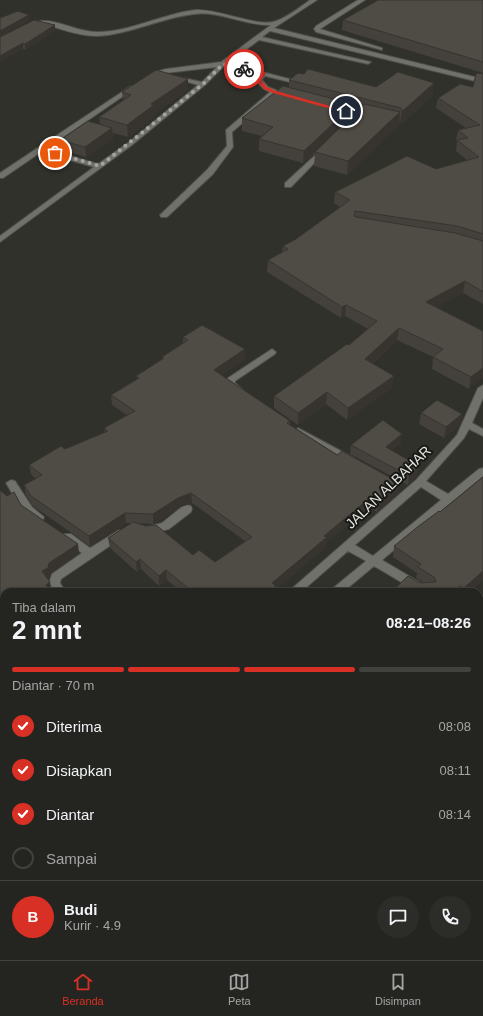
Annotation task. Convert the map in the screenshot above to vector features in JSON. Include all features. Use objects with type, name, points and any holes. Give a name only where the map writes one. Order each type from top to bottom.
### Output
[{"type":"street","points":[[0,240],[100,166],[203,84],[223,64],[277,23],[314,0]]},
{"type":"street","points":[[362,0],[317,29],[318,31],[380,49]]},
{"type":"street","points":[[35,22],[41,22],[85,33],[97,34],[112,32],[195,12],[209,12],[257,24],[277,23]]},
{"type":"street","points":[[269,30],[483,81]]},
{"type":"street","points":[[258,38],[368,62]]},
{"type":"street","points":[[0,176],[156,73],[223,64],[303,83]]},
{"type":"street","points":[[156,73],[203,84]]},
{"type":"street","points":[[264,74],[258,80],[266,88],[289,96]]},
{"type":"street","points":[[164,215],[210,172],[231,146],[228,130],[274,92]]},
{"type":"street","points":[[288,185],[330,145]]},
{"type":"street","points":[[40,149],[100,166]]},
{"type":"street","points":[[245,395],[230,384],[231,380],[272,352]]},
{"type":"street","name":"JALAN ALBAHAR","points":[[299,588],[348,546],[405,490],[420,482],[461,436],[483,388]]},
{"type":"street","points":[[288,424],[362,466]]},
{"type":"street","points":[[466,424],[483,433]]},
{"type":"street","points":[[341,588],[483,471]]},
{"type":"street","points":[[420,482],[449,500]]},
{"type":"street","points":[[11,483],[28,510],[47,523]]},
{"type":"street","points":[[57,588],[54,583],[56,577],[90,552],[134,527],[149,531],[165,526],[187,509]]},
{"type":"street","points":[[59,531],[90,552]]},
{"type":"street","points":[[348,546],[420,588]]},
{"type":"building","points":[[378,0],[483,0],[483,62],[343,20]]},
{"type":"building","points":[[18,11],[29,15],[0,31],[0,18]]},
{"type":"building","points":[[34,20],[55,25],[25,44],[23,43],[0,56],[0,37]]},
{"type":"building","points":[[308,69],[376,87],[398,72],[434,83],[402,111],[401,108],[289,80],[298,73],[304,74]]},
{"type":"building","points":[[156,70],[188,79],[151,104],[154,105],[127,125],[99,117],[131,95],[122,92]]},
{"type":"building","points":[[476,74],[483,74],[483,234],[457,226],[355,211],[354,216],[455,233],[483,241],[483,292],[465,281],[426,302],[483,331],[483,368],[471,377],[433,357],[443,349],[399,328],[365,359],[394,376],[348,408],[327,392],[298,413],[274,396],[347,344],[349,345],[377,321],[346,305],[342,307],[268,260],[288,249],[283,246],[296,239],[350,200],[335,192],[407,156],[436,169],[479,157],[457,140],[468,138],[458,130],[480,125],[438,98],[460,84],[473,87]]},
{"type":"building","points":[[283,86],[354,104],[304,151],[259,139],[273,127],[242,118]]},
{"type":"building","points":[[364,104],[400,112],[348,161],[315,152]]},
{"type":"building","points":[[88,121],[112,128],[85,147],[60,140]]},
{"type":"building","points":[[202,325],[245,349],[214,370],[290,421],[287,423],[337,455],[342,451],[400,483],[378,502],[371,497],[324,536],[327,537],[272,583],[276,586],[273,588],[188,588],[166,570],[159,576],[140,559],[136,562],[108,538],[133,522],[146,526],[156,525],[193,555],[199,550],[215,562],[252,537],[191,493],[178,498],[153,514],[125,513],[89,536],[31,496],[24,485],[42,475],[29,465],[61,446],[65,449],[108,431],[104,428],[135,411],[111,395],[139,378],[136,376],[188,340],[183,337]]},
{"type":"building","points":[[437,400],[462,414],[446,427],[421,413]]},
{"type":"building","points":[[383,420],[402,434],[386,447],[419,466],[409,476],[351,445]]},
{"type":"building","points":[[483,477],[483,571],[464,588],[460,586],[458,588],[395,588],[408,576],[420,583],[436,582],[434,577],[418,567],[421,564],[394,546],[420,525],[439,511],[440,512]]},
{"type":"building","points":[[0,490],[7,496],[14,492],[21,505],[78,544],[49,563],[48,568],[42,571],[50,582],[46,585],[48,588],[0,588]]},
{"type":"way so far","points":[[55,153],[100,166],[130,144],[203,84],[223,64],[244,69]]},
{"type":"route","points":[[244,69],[264,74],[258,80],[266,88],[274,92],[346,111]]}]
